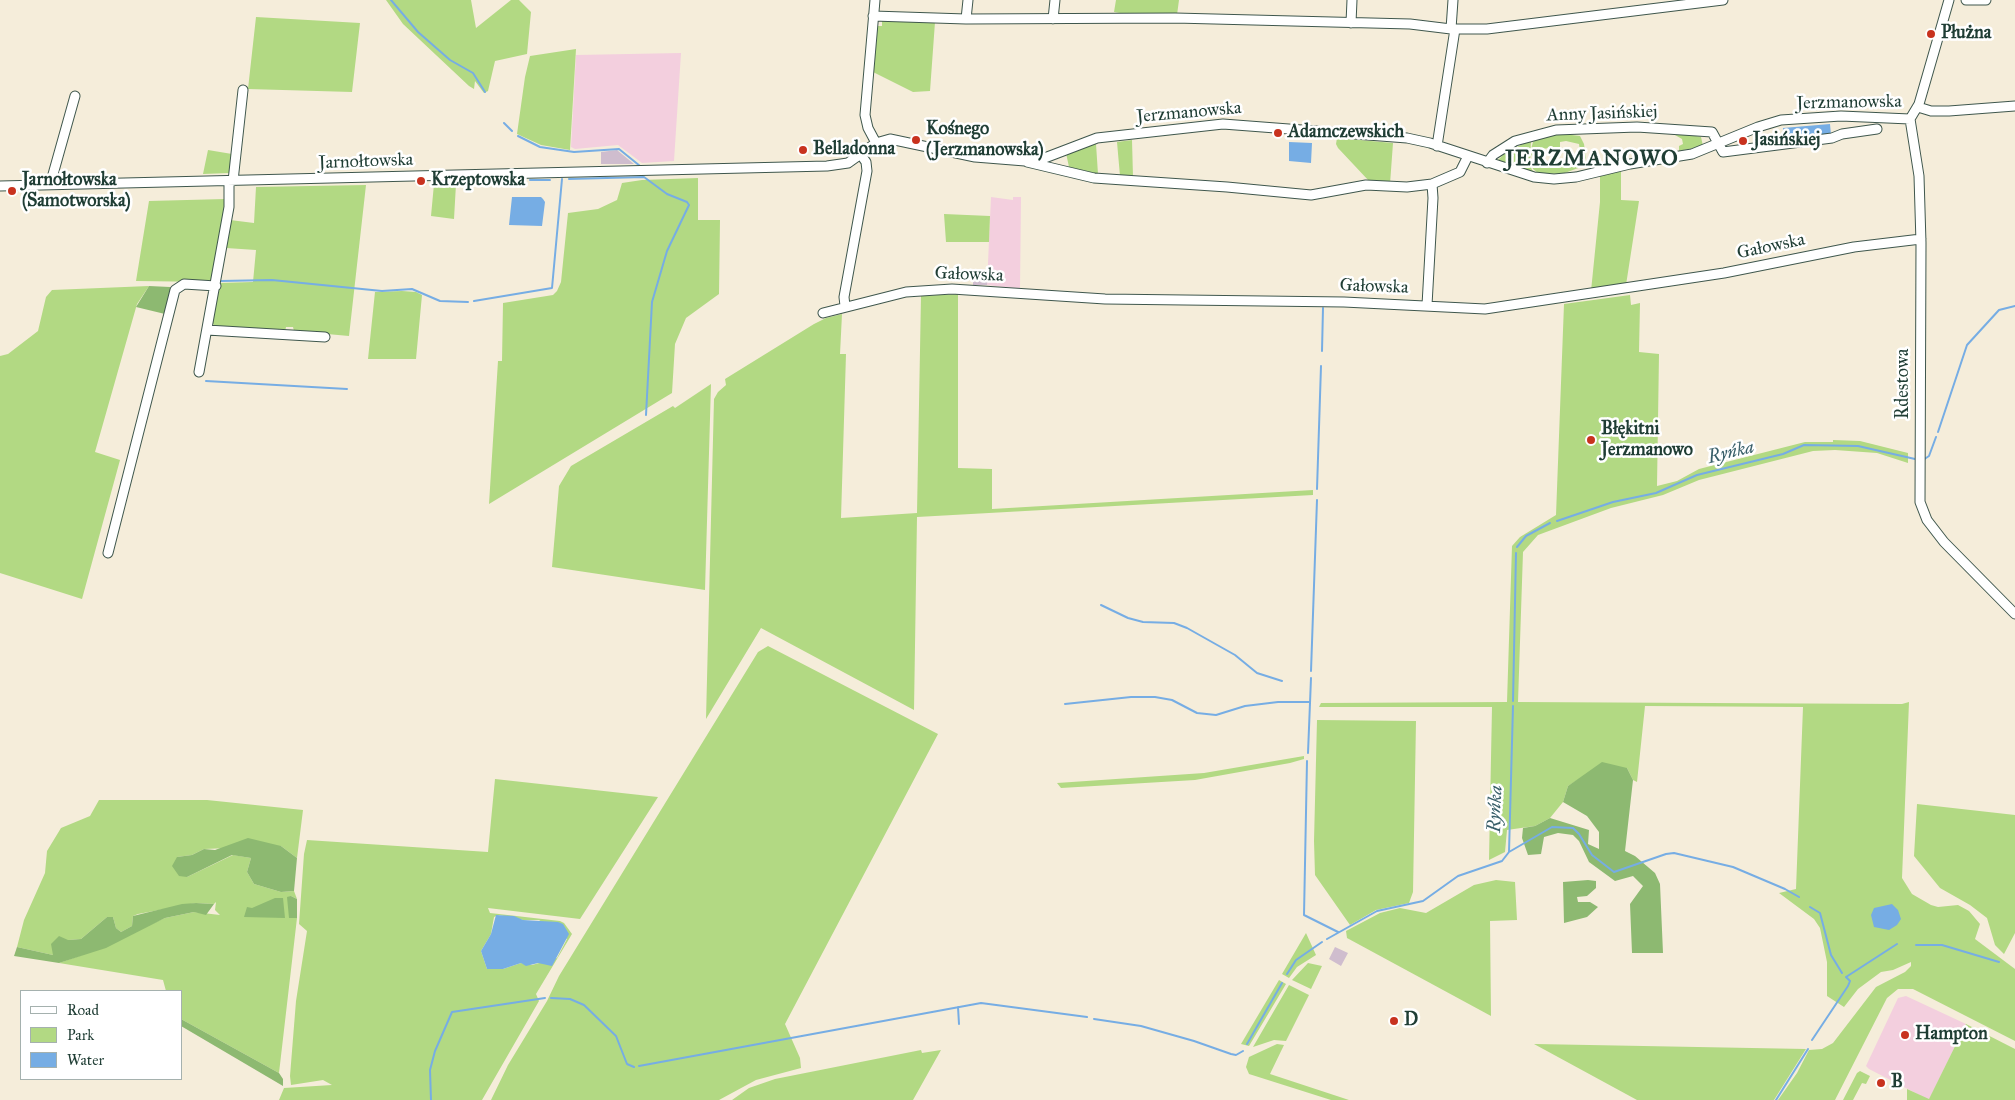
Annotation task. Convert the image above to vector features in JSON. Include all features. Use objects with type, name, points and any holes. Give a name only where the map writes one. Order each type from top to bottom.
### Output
[{"type":"street","points":[[875,0],[865,114],[868,128],[876,143]]},
{"type":"street","points":[[966,19],[968,0]]},
{"type":"street","points":[[1053,19],[1055,0]]},
{"type":"street","points":[[1351,23],[1352,0]]},
{"type":"street","points":[[1437,146],[1453,29],[1453,0]]},
{"type":"street","points":[[873,16],[966,19],[1175,18],[1410,24],[1453,29],[1507,28],[1723,0]]},
{"type":"street","name":"Jerzmanowska","points":[[876,143],[890,139],[975,157],[1025,161],[1042,159],[1097,138],[1223,124],[1398,137],[1437,146],[1534,177],[1564,179],[1630,164],[1692,154],[1774,122],[1841,116],[1910,119],[1918,108],[1949,0]]},
{"type":"street","points":[[1966,0],[1986,0]]},
{"type":"street","points":[[199,372],[229,207],[244,90]]},
{"type":"street","points":[[50,185],[75,96]]},
{"type":"street","points":[[1918,108],[1931,112],[2015,106]]},
{"type":"street","points":[[1841,116],[1842,134],[1877,129]]},
{"type":"street","name":"Rdestowa","points":[[1910,119],[1919,176],[1921,238],[1919,459],[1922,511],[1944,542],[2015,614]]},
{"type":"street","name":"Anny Jasińskiej","points":[[1488,163],[1493,155],[1515,141],[1556,130],[1611,127],[1679,128],[1712,132],[1724,152],[1832,138],[1842,134]]},
{"type":"street","name":"Jarnołtowska","points":[[0,186],[827,166],[843,164],[861,155],[876,143]]},
{"type":"street","points":[[1057,152],[1062,169]]},
{"type":"street","points":[[845,306],[844,297],[867,172],[866,162],[861,155]]},
{"type":"street","points":[[1025,161],[1094,178],[1227,186],[1311,195],[1366,185],[1406,187],[1432,184],[1460,172],[1468,156]]},
{"type":"street","points":[[1427,306],[1433,198],[1432,184]]},
{"type":"street","name":"Gałowska","points":[[823,313],[845,306],[918,290],[952,289],[1105,299],[1485,309],[1733,271],[1863,245],[1921,238]]},
{"type":"street","points":[[108,553],[175,290],[184,284],[216,286]]},
{"type":"street","points":[[207,330],[325,337]]},
{"type":"shaded area","points":[[681,53],[674,161],[642,163],[618,145],[575,149],[571,147],[576,55]]},
{"type":"shaded area","points":[[617,150],[634,164],[601,164],[601,152]]},
{"type":"shaded area","points":[[991,197],[1013,200],[1013,197],[1021,197],[1020,289],[987,285]]},
{"type":"shaded area","points":[[973,275],[988,276],[987,285],[973,285]]},
{"type":"shaded area","points":[[1335,947],[1348,953],[1341,966],[1329,959]]},
{"type":"shaded area","points":[[1906,996],[1966,1024],[1929,1100],[1866,1066],[1898,998]]},
{"type":"green space","points":[[386,0],[471,0],[476,28],[511,0],[519,0],[531,12],[527,54],[495,61],[488,91],[484,93],[475,81],[474,89],[469,86],[403,24]]},
{"type":"green space","points":[[1116,0],[1179,0],[1177,15],[1131,15],[1114,12]]},
{"type":"green space","points":[[256,17],[360,23],[352,92],[248,89]]},
{"type":"green space","points":[[882,21],[935,22],[930,91],[913,92],[873,72],[877,26],[882,26]]},
{"type":"green space","points":[[576,49],[570,150],[541,145],[517,134],[530,56]]},
{"type":"green space","points":[[1675,132],[1701,137],[1703,146],[1679,151],[1679,146],[1683,144],[1682,139],[1675,135]]},
{"type":"green space","points":[[1564,134],[1580,136],[1584,144],[1586,158],[1581,167],[1562,174],[1538,173],[1533,169],[1532,165],[1541,162],[1560,163],[1579,157],[1579,144],[1566,141],[1560,142],[1560,147],[1541,149],[1535,157],[1530,153],[1533,142],[1544,135]]},
{"type":"green space","points":[[1337,138],[1393,143],[1390,184],[1369,181],[1338,148],[1336,144]]},
{"type":"green space","points":[[1132,140],[1133,177],[1120,176],[1117,142]]},
{"type":"green space","points":[[1531,140],[1530,165],[1532,170],[1538,174],[1498,160],[1505,153]]},
{"type":"green space","points":[[1096,144],[1098,174],[1069,167],[1066,153]]},
{"type":"green space","points":[[208,150],[232,154],[230,173],[203,174]]},
{"type":"green space","points":[[1621,170],[1621,200],[1639,201],[1626,285],[1591,291],[1600,202],[1600,176]]},
{"type":"green space","points":[[698,178],[698,220],[720,220],[719,294],[686,318],[675,344],[672,393],[489,504],[498,361],[502,361],[503,303],[553,295],[557,291],[561,282],[568,213],[598,209],[617,200],[622,183],[642,180]]},
{"type":"green space","points":[[434,184],[456,184],[454,219],[431,216]]},
{"type":"green space","points":[[366,185],[349,336],[294,331],[293,327],[286,327],[285,332],[215,327],[211,320],[219,283],[253,282],[256,250],[226,248],[230,220],[254,223],[256,187]]},
{"type":"green space","points":[[225,199],[213,282],[136,281],[149,201]]},
{"type":"green space","points":[[944,214],[990,216],[989,242],[946,242]]},
{"type":"green space","points":[[149,286],[137,304],[95,452],[120,460],[82,599],[0,573],[0,356],[8,354],[38,331],[46,297],[52,290]]},
{"type":"green space","points":[[149,286],[170,287],[172,289],[165,314],[136,307]]},
{"type":"green space","points":[[375,292],[416,292],[422,295],[416,359],[368,359]]},
{"type":"green space","points":[[958,294],[958,468],[992,469],[992,509],[1313,490],[1313,495],[917,517],[914,710],[761,628],[706,719],[714,399],[718,392],[726,385],[725,379],[814,324],[826,318],[842,314],[840,354],[846,354],[841,518],[917,513],[921,296]]},
{"type":"green space","points":[[1630,295],[1631,305],[1640,303],[1639,352],[1659,354],[1657,486],[1677,481],[1699,469],[1805,442],[1860,441],[1908,453],[1908,463],[1877,453],[1835,450],[1813,451],[1699,480],[1663,495],[1611,508],[1538,535],[1523,552],[1518,702],[1902,704],[1909,702],[1902,878],[1912,894],[1931,905],[1938,907],[1958,905],[1969,911],[1980,924],[1975,939],[2015,969],[2015,1041],[1913,989],[1898,989],[1887,998],[1835,1100],[1778,1100],[1797,1073],[1809,1050],[1822,1049],[1833,1043],[1876,987],[1905,972],[1911,966],[1911,962],[1893,970],[1881,972],[1858,989],[1844,1007],[1827,996],[1827,962],[1820,928],[1814,919],[1779,893],[1796,889],[1803,707],[1645,706],[1637,782],[1633,780],[1627,768],[1584,776],[1568,786],[1563,802],[1550,818],[1535,826],[1507,830],[1505,852],[1489,860],[1492,707],[1319,707],[1321,703],[1507,702],[1512,546],[1520,537],[1556,515],[1564,304]]},
{"type":"green space","points":[[711,384],[705,590],[552,567],[559,486],[571,466],[673,406],[675,408]]},
{"type":"green space","points":[[768,646],[938,734],[785,1024],[800,1058],[801,1068],[756,1080],[719,1100],[491,1100],[508,1065],[547,1001],[559,976],[758,652]]},
{"type":"green space","points":[[1317,720],[1416,721],[1413,892],[1409,903],[1376,910],[1350,925],[1315,875]]},
{"type":"green space","points":[[1304,756],[1304,759],[1290,763],[1195,780],[1061,788],[1057,783],[1204,773]]},
{"type":"green space","points":[[1602,762],[1627,768],[1633,780],[1625,851],[1635,856],[1655,873],[1660,884],[1663,953],[1632,953],[1630,904],[1643,886],[1633,876],[1615,881],[1589,862],[1579,841],[1573,835],[1558,833],[1544,837],[1541,854],[1528,855],[1522,838],[1523,828],[1535,826],[1550,818],[1589,830],[1588,844],[1599,849],[1599,832],[1587,816],[1563,802],[1568,786]]},
{"type":"green space","points":[[495,779],[658,797],[580,919],[488,908],[490,913],[560,921],[564,923],[572,934],[536,994],[539,1001],[482,1100],[279,1100],[284,1088],[332,1085],[323,1080],[291,1085],[290,1076],[296,1001],[307,931],[299,924],[304,854],[307,840],[488,852]],"holes":[[[499,915],[523,920],[539,920],[567,939],[557,958],[532,965],[521,963],[503,969],[487,969],[481,951],[491,934],[494,917]]]},
{"type":"green space","points":[[99,800],[207,800],[303,810],[297,858],[281,846],[204,849],[192,855],[177,857],[187,877],[233,855],[251,858],[247,872],[254,884],[281,892],[294,891],[297,899],[291,896],[289,918],[297,918],[279,1073],[182,1020],[182,990],[166,990],[163,980],[59,963],[82,955],[165,918],[194,912],[220,915],[215,910],[216,902],[214,904],[196,903],[138,914],[133,916],[132,926],[121,932],[116,928],[113,917],[107,917],[81,939],[68,940],[53,955],[17,947],[24,920],[45,873],[47,851],[61,828],[90,816]]},
{"type":"green space","points":[[1917,804],[2015,815],[2015,933],[2004,954],[1995,945],[1987,918],[1970,905],[1940,888],[1914,856]]},
{"type":"green space","points":[[248,838],[281,846],[297,858],[294,891],[281,892],[254,884],[247,872],[251,858],[232,855],[187,877],[179,876],[172,866],[177,857],[192,855],[204,849],[215,850]]},
{"type":"green space","points":[[1496,880],[1515,882],[1517,920],[1490,921],[1491,1016],[1347,938],[1346,931],[1380,913],[1400,908],[1426,913],[1474,885]]},
{"type":"green space","points":[[1596,881],[1596,888],[1587,896],[1577,897],[1578,902],[1590,902],[1598,907],[1587,917],[1564,923],[1563,882]]},
{"type":"green space","points":[[291,896],[297,899],[297,918],[289,918],[287,897]]},
{"type":"green space","points":[[275,898],[283,898],[285,918],[244,917],[247,907],[252,908]]},
{"type":"green space","points":[[182,904],[214,904],[206,915],[194,912],[165,918],[106,948],[59,963],[14,956],[17,947],[53,955],[51,944],[59,936],[68,940],[81,939],[107,917],[113,917],[116,928],[121,932],[132,926],[133,916]]},
{"type":"green space","points":[[1306,933],[1316,955],[1297,967],[1289,978],[1282,974]]},
{"type":"green space","points":[[1308,963],[1322,966],[1311,989],[1292,980]]},
{"type":"green space","points":[[1279,980],[1286,984],[1249,1046],[1241,1044]]},
{"type":"green space","points":[[1289,985],[1309,995],[1286,1041],[1274,1040],[1253,1047]]},
{"type":"green space","points":[[182,1020],[279,1073],[283,1079],[283,1086],[182,1027]]},
{"type":"green space","points":[[1966,1024],[2015,1049],[2015,1100],[1907,1100],[1907,1089],[1929,1099]]},
{"type":"green space","points":[[1277,1044],[1284,1045],[1270,1074],[1349,1100],[1331,1100],[1249,1074],[1246,1067],[1249,1057]]},
{"type":"green space","points":[[1534,1044],[1806,1049],[1774,1100],[1637,1100]]},
{"type":"green space","points":[[921,1050],[922,1053],[941,1050],[913,1100],[732,1100],[749,1088],[775,1079]]},
{"type":"green space","points":[[1860,1071],[1870,1076],[1866,1084],[1862,1083],[1853,1100],[1843,1100],[1857,1073]]},
{"type":"water","points":[[1830,124],[1831,135],[1784,139],[1783,128]]},
{"type":"water","points":[[1289,142],[1312,143],[1311,163],[1289,161]]},
{"type":"water","points":[[512,197],[541,197],[545,202],[542,226],[509,225]]},
{"type":"water","points":[[1892,904],[1898,910],[1901,919],[1897,925],[1889,930],[1874,927],[1871,915],[1874,908]]},
{"type":"water","points":[[496,915],[563,924],[569,934],[552,966],[538,963],[526,966],[521,963],[503,969],[487,969],[481,951],[491,934]]},
{"type":"waterway","points":[[391,0],[418,32],[450,60],[473,73],[485,92]]},
{"type":"waterway","points":[[504,123],[512,131]]},
{"type":"waterway","points":[[518,136],[540,147],[574,152],[619,149],[640,166]]},
{"type":"waterway","points":[[569,179],[644,177],[667,194],[687,202],[689,205],[667,251],[652,302],[646,415]]},
{"type":"waterway","points":[[474,301],[552,288],[562,179]]},
{"type":"waterway","points":[[530,180],[550,180]]},
{"type":"waterway","points":[[221,281],[272,280],[382,291],[412,289],[440,301],[468,302]]},
{"type":"waterway","name":"Ryńka","points":[[1938,432],[1967,345],[1999,310],[2015,306]]},
{"type":"waterway","points":[[1322,351],[1323,308]]},
{"type":"waterway","points":[[1317,489],[1321,366]]},
{"type":"waterway","points":[[206,381],[347,389]]},
{"type":"waterway","name":"Ryńka","points":[[1923,460],[1929,456],[1936,437]]},
{"type":"waterway","name":"Ryńka","points":[[1557,521],[1613,502],[1656,493],[1697,475],[1783,454],[1804,445],[1858,446],[1915,459]]},
{"type":"waterway","points":[[1311,671],[1317,500]]},
{"type":"waterway","name":"Ryńka","points":[[1517,547],[1526,536],[1550,523]]},
{"type":"waterway","name":"Ryńka","points":[[1513,701],[1516,553]]},
{"type":"waterway","points":[[1101,605],[1128,618],[1143,622],[1174,623],[1187,628],[1235,655],[1257,673],[1282,681]]},
{"type":"waterway","points":[[1308,753],[1311,678]]},
{"type":"waterway","points":[[1065,704],[1131,697],[1155,697],[1172,700],[1197,713],[1216,715],[1245,706],[1278,702],[1309,702]]},
{"type":"waterway","name":"Ryńka","points":[[1509,852],[1513,706]]},
{"type":"waterway","points":[[1307,761],[1304,915],[1338,932]]},
{"type":"waterway","points":[[1327,939],[1377,911],[1423,901],[1458,876],[1502,861],[1509,852],[1552,827],[1573,828],[1592,855],[1614,872],[1674,853],[1733,867],[1799,897]]},
{"type":"waterway","points":[[1810,907],[1820,913],[1831,955],[1842,973]]},
{"type":"waterway","points":[[1287,974],[1296,960],[1322,942]]},
{"type":"waterway","points":[[1812,1040],[1848,986],[1850,981],[1846,977],[1897,944]]},
{"type":"waterway","points":[[1916,945],[1942,945],[1999,962]]},
{"type":"waterway","points":[[1247,1044],[1282,983]]},
{"type":"waterway","points":[[431,1100],[430,1070],[435,1051],[452,1012],[545,998]]},
{"type":"waterway","points":[[551,998],[570,999],[584,1005],[616,1036],[627,1064],[634,1067]]},
{"type":"waterway","points":[[639,1066],[981,1003],[1087,1017]]},
{"type":"waterway","points":[[958,1007],[959,1024]]},
{"type":"waterway","points":[[1094,1019],[1141,1026],[1231,1054],[1236,1055],[1243,1051]]},
{"type":"waterway","points":[[1776,1100],[1808,1049]]},
{"type":"place","name":"Płużna","points":[[1931,34]]},
{"type":"place","name":"Adamczewskich","points":[[1278,133]]},
{"type":"place","name":"Kośnego (Jerzmanowska)","points":[[916,140]]},
{"type":"place","name":"Jasińskiej","points":[[1743,141]]},
{"type":"place","name":"Belladonna","points":[[803,150]]},
{"type":"place","name":"Krzeptowska","points":[[421,181]]},
{"type":"place","name":"Jarnołtowska (Samotworska)","points":[[12,191]]},
{"type":"place","name":"Błękitni Jerzmanowo","points":[[1591,440]]},
{"type":"place","name":"D","points":[[1394,1021]]},
{"type":"place","name":"Hampton","points":[[1905,1035]]},
{"type":"place","name":"B","points":[[1881,1083]]},
{"type":"district","name":"JERZMANOWO","points":[[1592,160]]}]
